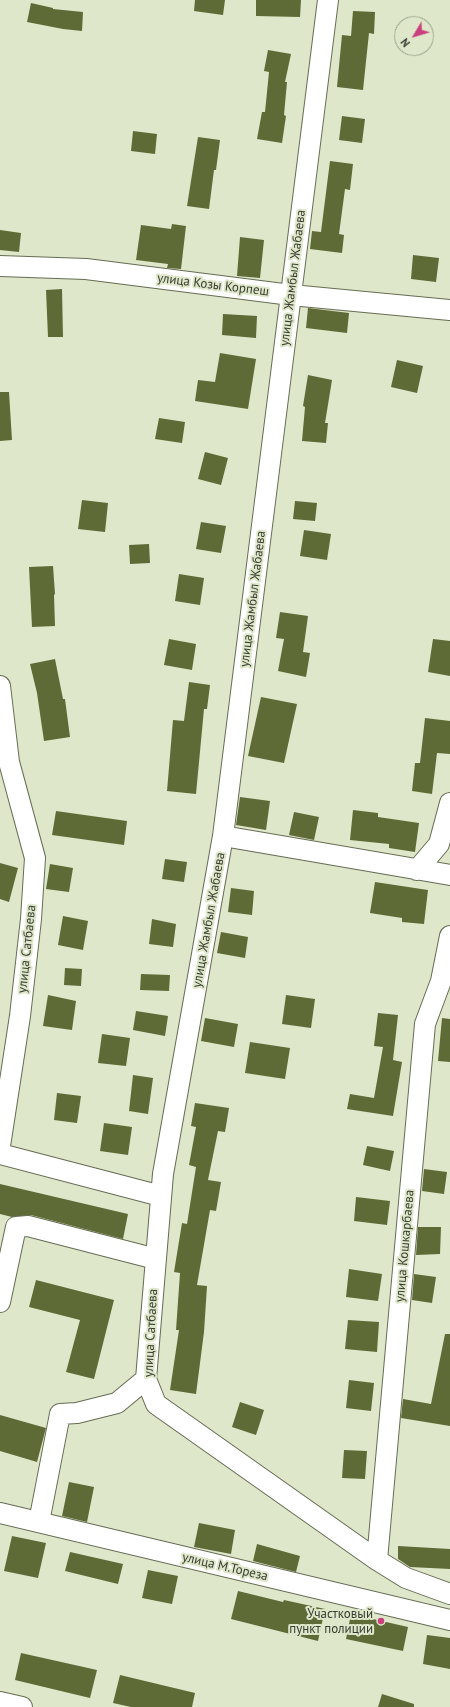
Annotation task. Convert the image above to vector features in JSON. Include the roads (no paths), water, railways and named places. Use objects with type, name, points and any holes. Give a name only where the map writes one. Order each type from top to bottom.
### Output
[{"type":"street","name":"улица Жамбыл Жабаева","points":[[161,1196],[224,836],[328,0]]},
{"type":"street","name":"улица Козы Корпеш","points":[[0,266],[86,269],[291,295],[450,310]]},
{"type":"street","points":[[0,686],[4,762]]},
{"type":"street","name":"улица Сатбаева","points":[[0,1146],[20,1016],[31,919],[35,858],[4,762]]},
{"type":"street","points":[[417,870],[439,844],[450,803]]},
{"type":"street","points":[[224,836],[450,875]]},
{"type":"street","name":"улица Кошкарбаева","points":[[377,1560],[425,1024],[441,981],[450,936]]},
{"type":"street","points":[[0,1154],[161,1196]]},
{"type":"street","name":"улица Сатбаева","points":[[161,1196],[146,1379],[156,1404],[377,1560],[406,1578],[450,1594]]},
{"type":"street","points":[[0,1302],[16,1227],[28,1226],[156,1259]]},
{"type":"street","points":[[39,1522],[60,1414],[77,1413],[117,1403],[146,1379]]},
{"type":"street","name":"улица М.Тореза","points":[[0,1513],[450,1620]]},
{"type":"street","points":[[0,1702],[22,1707]]},
{"type":"place","name":"Участковый пункт полиции","points":[[381,1621]]}]
